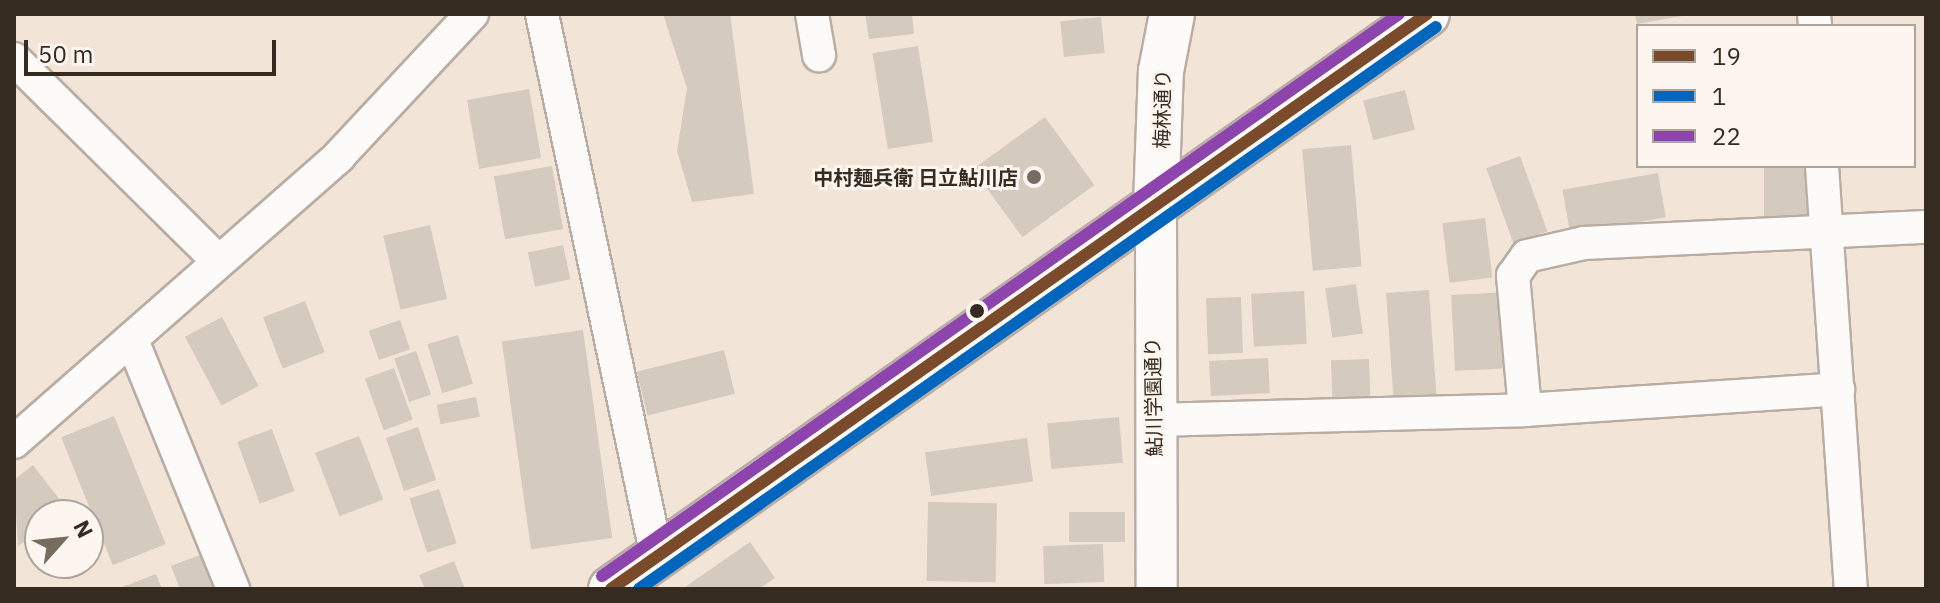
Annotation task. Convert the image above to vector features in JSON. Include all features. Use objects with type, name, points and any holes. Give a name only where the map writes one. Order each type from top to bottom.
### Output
[{"type":"main road","name":"梅林通り","points":[[1156,205],[1161,71],[1172,14]]},
{"type":"main road","points":[[611,589],[1427,14]]},
{"type":"street","points":[[14,442],[132,340],[217,260],[339,156],[472,14]]},
{"type":"street","points":[[542,14],[657,557]]},
{"type":"street","points":[[812,14],[819,55]]},
{"type":"street","points":[[14,59],[217,260]]},
{"type":"street","points":[[1822,168],[1851,589]]},
{"type":"street","name":"鮎川学園通り","points":[[1156,205],[1153,420],[1157,589]]},
{"type":"street","points":[[1525,410],[1513,276],[1527,256],[1584,243],[1926,227]]},
{"type":"street","points":[[132,340],[233,589]]},
{"type":"street","points":[[1153,420],[1525,410],[1838,389]]},
{"type":"building","points":[[663,14],[730,14],[754,194],[692,202],[677,151],[687,88]]},
{"type":"building","points":[[865,14],[912,14],[914,34],[869,39]]},
{"type":"building","points":[[1635,14],[1682,14],[1682,16],[1637,24]]},
{"type":"building","points":[[1101,17],[1105,53],[1064,57],[1060,21]]},
{"type":"building","points":[[918,46],[933,142],[888,149],[873,53]]},
{"type":"building","points":[[529,89],[541,158],[479,169],[467,100]]},
{"type":"building","points":[[1405,90],[1415,130],[1373,140],[1363,100]]},
{"type":"building","name":"中村麺兵衛 日立鮎川店","points":[[1045,117],[1094,185],[1022,237],[973,169]]},
{"type":"building","points":[[1351,145],[1362,267],[1313,271],[1302,149]]},
{"type":"building","points":[[1520,156],[1547,231],[1514,243],[1486,168]]},
{"type":"building","points":[[552,166],[563,229],[505,239],[494,176]]},
{"type":"building","points":[[1764,168],[1808,168],[1808,218],[1764,218]]},
{"type":"building","points":[[1658,173],[1666,217],[1570,234],[1562,190]]},
{"type":"building","points":[[1485,218],[1492,278],[1450,283],[1442,223]]},
{"type":"building","points":[[430,225],[447,299],[400,310],[383,236]]},
{"type":"building","points":[[563,245],[570,279],[535,287],[528,252]]},
{"type":"building","points":[[1356,284],[1363,334],[1332,338],[1325,288]]},
{"type":"building","points":[[1429,290],[1437,403],[1394,406],[1386,293]]},
{"type":"building","points":[[1304,291],[1307,344],[1254,347],[1251,294]]},
{"type":"building","points":[[1508,292],[1512,368],[1455,371],[1451,295]]},
{"type":"building","points":[[1241,297],[1243,353],[1208,354],[1206,298]]},
{"type":"building","points":[[305,301],[325,352],[283,368],[263,317]]},
{"type":"building","points":[[222,317],[259,386],[222,406],[185,337]]},
{"type":"building","points":[[400,320],[410,349],[379,360],[369,331]]},
{"type":"building","points":[[583,330],[612,538],[531,549],[502,341]]},
{"type":"building","points":[[458,335],[473,384],[442,393],[427,344]]},
{"type":"building","points":[[724,350],[735,394],[648,415],[637,372]]},
{"type":"building","points":[[416,351],[431,394],[409,402],[394,358]]},
{"type":"building","points":[[1268,358],[1270,393],[1211,396],[1209,361]]},
{"type":"building","points":[[1369,359],[1371,405],[1333,406],[1331,360]]},
{"type":"building","points":[[394,368],[413,420],[384,430],[365,379]]},
{"type":"building","points":[[476,397],[480,417],[441,424],[437,405]]},
{"type":"building","points":[[114,416],[166,544],[113,565],[104,543],[104,499],[86,499],[61,437]]},
{"type":"building","points":[[1119,417],[1123,463],[1051,469],[1047,423]]},
{"type":"building","points":[[418,427],[436,480],[404,491],[386,438]]},
{"type":"building","points":[[272,429],[295,491],[260,504],[237,442]]},
{"type":"building","points":[[359,436],[383,499],[339,516],[315,453]]},
{"type":"building","points":[[1027,438],[1033,482],[931,496],[925,452]]},
{"type":"building","points":[[33,465],[59,499],[24,499],[24,542],[18,546],[14,480]]},
{"type":"building","points":[[439,489],[457,543],[427,553],[410,499]]},
{"type":"building","points":[[928,502],[997,503],[996,582],[927,581]]},
{"type":"building","points":[[1069,512],[1125,512],[1125,542],[1069,542]]},
{"type":"building","points":[[750,542],[775,578],[759,589],[682,589]]},
{"type":"building","points":[[1103,544],[1104,582],[1044,584],[1043,546]]},
{"type":"building","points":[[200,555],[213,589],[180,589],[171,566]]},
{"type":"building","points":[[454,561],[465,589],[425,589],[419,575]]},
{"type":"building","points":[[156,574],[162,589],[117,589]]},
{"type":"transit line","name":"22","points":[[602,576],[1399,14]]},
{"type":"transit line","name":"19","points":[[611,589],[1427,14]]},
{"type":"transit line","name":"1","points":[[639,589],[1436,27]]},
{"type":"place","name":"中村麺兵衛 日立鮎川店","points":[[1034,177]]}]
